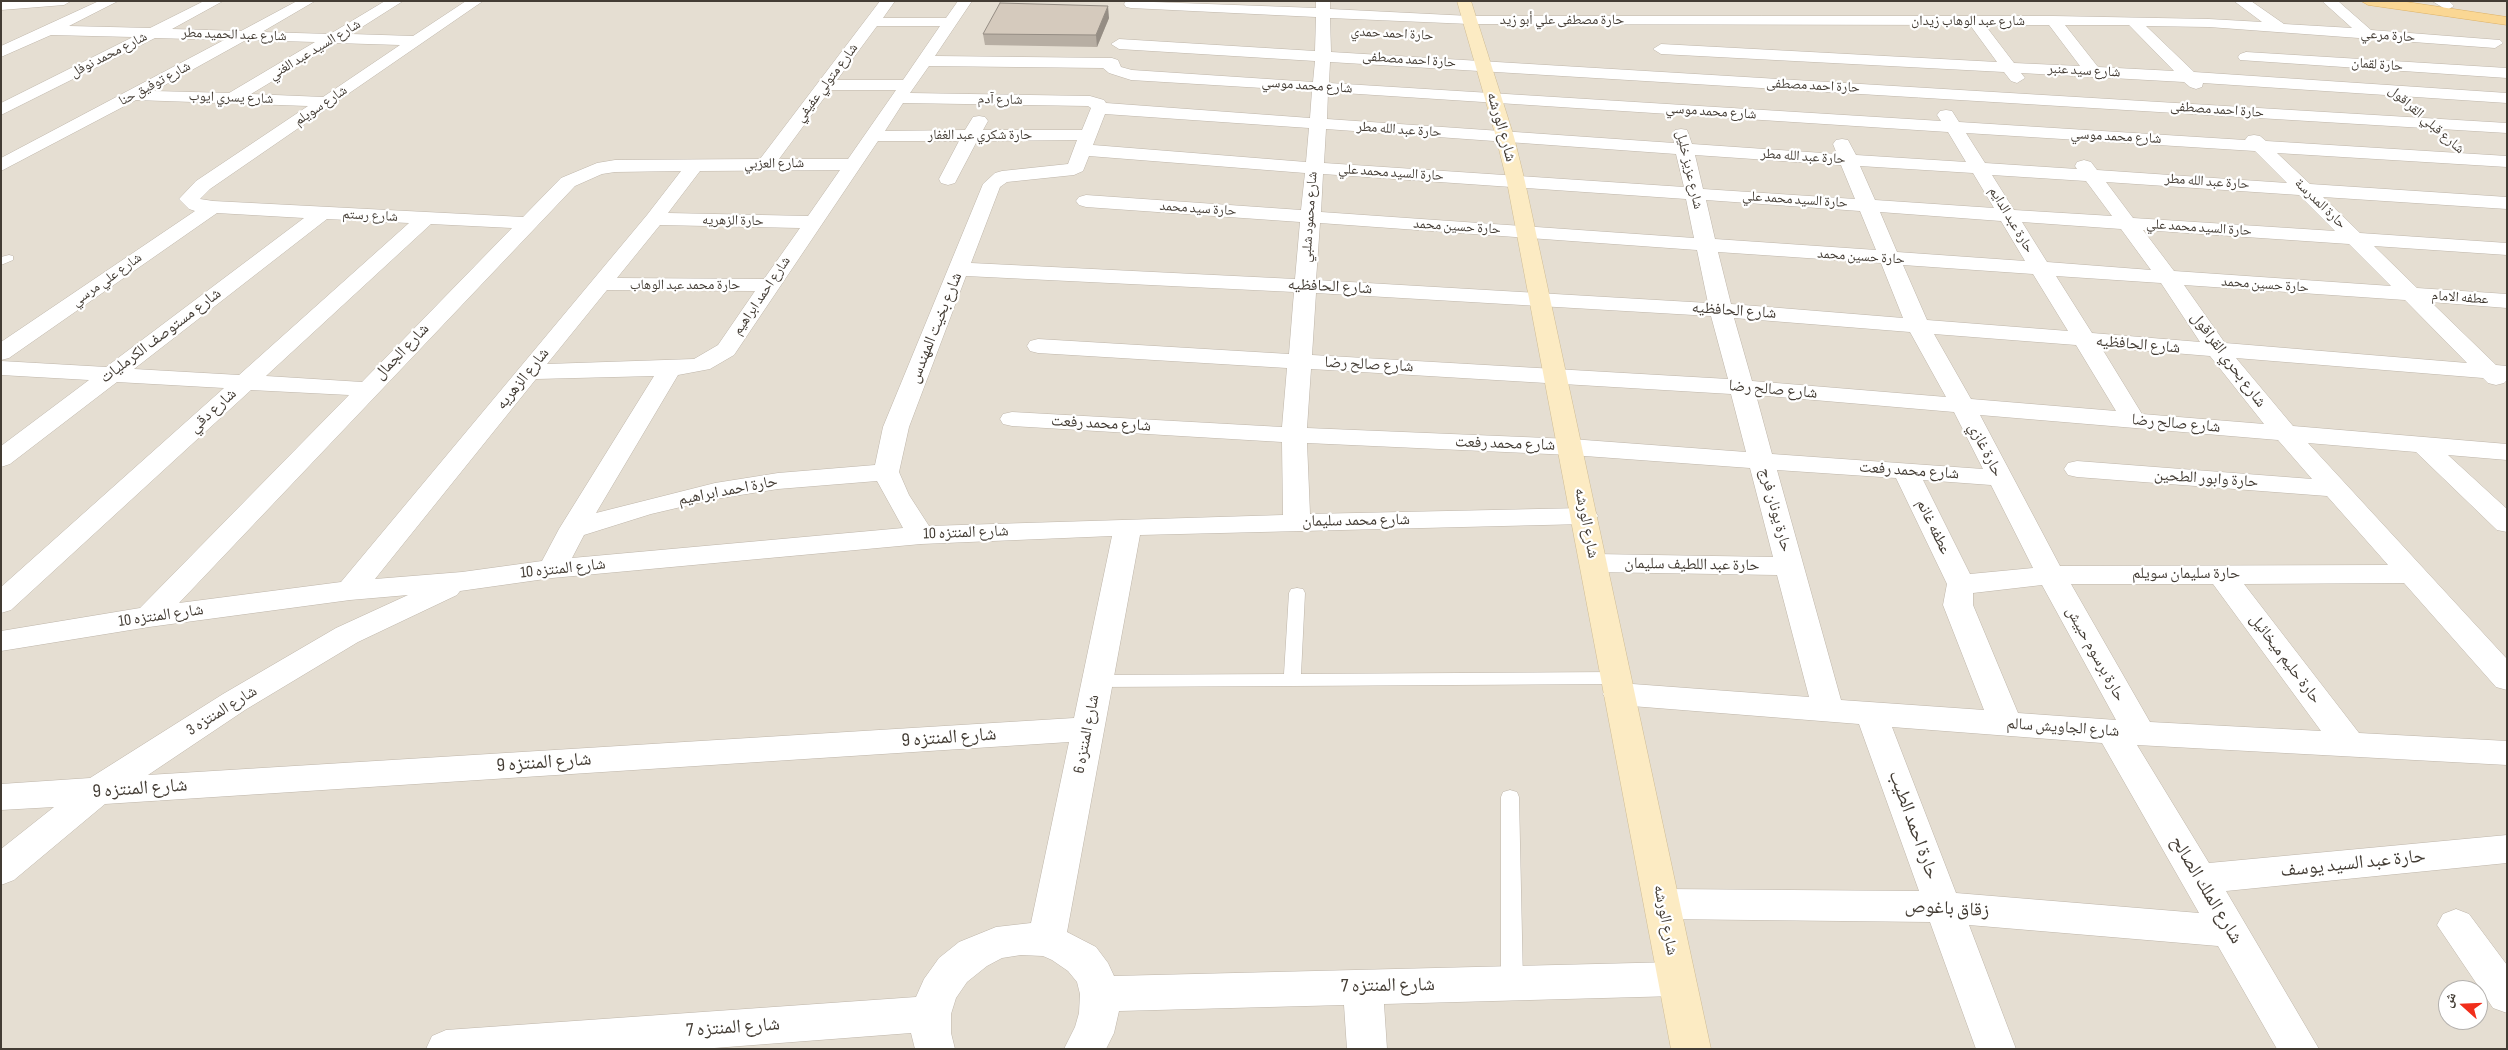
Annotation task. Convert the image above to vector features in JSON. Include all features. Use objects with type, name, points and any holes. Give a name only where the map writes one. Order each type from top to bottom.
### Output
[{"type":"main road","points":[[2368,1],[2507,14]]},
{"type":"main road","points":[[2416,1],[2507,21]]},
{"type":"street","points":[[1,6],[64,1]]},
{"type":"street","points":[[1,52],[111,1]]},
{"type":"street","name":"شارع محمد نوفل","points":[[1,110],[216,1]]},
{"type":"street","name":"شارع توفيق حنا","points":[[1,166],[308,1]]},
{"type":"street","name":"شارع السيد عبد الغني","points":[[234,98],[396,1]]},
{"type":"street","name":"شارع سويلم","points":[[213,207],[196,205],[189,199],[203,185],[476,1]]},
{"type":"street","name":"شارع متولي عفيفي","points":[[766,164],[888,1]]},
{"type":"street","name":"شارع احمد ابراهيم","points":[[529,372],[669,370],[702,364],[726,350],[965,1]]},
{"type":"street","name":"شارع عزيز خليل","points":[[1648,1],[1654,20],[1656,42],[1668,78],[1721,310]]},
{"type":"street","points":[[2240,1],[2282,29]]},
{"type":"street","points":[[2329,1],[2368,34]]},
{"type":"street","points":[[923,62],[1112,63],[1120,44],[1132,2]]},
{"type":"street","name":"حارة مصطفى علي أبو زيد","points":[[1132,2],[1324,21],[1472,27],[1654,20]]},
{"type":"street","points":[[2447,7],[2501,47]]},
{"type":"street","name":"شارع عبد الوهاب زيدان","points":[[1654,20],[1742,14],[1798,20],[2133,20],[2209,23],[2282,29]]},
{"type":"street","points":[[1126,23],[1156,20]]},
{"type":"street","name":"حارة غازي","points":[[1798,20],[1818,86],[1918,326],[1963,406],[1998,478],[2051,575]]},
{"type":"street","name":"حارة عبد الدايم","points":[[1887,20],[2134,420]]},
{"type":"street","points":[[2053,20],[2093,72]]},
{"type":"street","name":"حارة المدرسة","points":[[2133,20],[2413,295],[2498,372],[2507,387]]},
{"type":"street","name":"شارع محمود شلبي","points":[[1297,523],[1294,435],[1324,21]]},
{"type":"street","name":"شارع بحري القراقول","points":[[1974,21],[2169,279],[2219,352],[2285,433],[2507,679]]},
{"type":"street","points":[[872,22],[950,22]]},
{"type":"street","points":[[2209,23],[2275,83]]},
{"type":"street","name":"شارع الورشه","points":[[1472,27],[1505,137],[1516,182],[1691,1049]]},
{"type":"street","name":"حارة مرعي","points":[[2282,29],[2368,34],[2501,47]]},
{"type":"street","name":"شارع عبد الحميد مطر","points":[[50,30],[418,41]]},
{"type":"street","name":"شارع قبلي القراقول","points":[[2322,32],[2499,183]]},
{"type":"street","name":"شارع سيد عنبر","points":[[1656,42],[1808,48],[1914,63],[2190,77],[2507,98]]},
{"type":"street","points":[[1,46],[18,44]]},
{"type":"street","name":"حارة احمد مصطفى","points":[[1120,44],[2507,128]]},
{"type":"street","name":"حارة لقمان","points":[[2246,56],[2507,73]]},
{"type":"street","name":"شارع محمد موسي","points":[[1112,63],[1111,67],[1114,70],[1131,75],[2507,162]]},
{"type":"street","name":"شارع آدم","points":[[825,85],[990,99],[1090,101],[1098,104],[1099,108]]},
{"type":"street","name":"شارع يسري ايوب","points":[[134,95],[327,102]]},
{"type":"street","points":[[948,179],[990,99]]},
{"type":"street","points":[[1086,142],[1099,108]]},
{"type":"street","name":"حارة عبد الله مطر","points":[[1099,108],[1505,137],[2303,188],[2507,203]]},
{"type":"street","name":"حارة شكري عبد الغفار","points":[[871,136],[971,135],[1086,142]]},
{"type":"street","name":"حارة السيد محمد علي","points":[[1086,142],[1314,168],[2507,249]]},
{"type":"street","name":"شارع بخيت المهندس","points":[[886,472],[896,427],[995,180],[1011,176],[1059,172],[1076,167],[1086,142]]},
{"type":"street","name":"شارع العزبي","points":[[694,166],[853,164]]},
{"type":"street","name":"شارع الجمال","points":[[149,617],[366,389],[568,182],[580,175],[614,166],[694,166]]},
{"type":"street","name":"شارع الزهريه","points":[[350,590],[654,219],[694,166]]},
{"type":"street","name":"حارة سيد محمد","points":[[1086,201],[1310,216]]},
{"type":"street","name":"شارع رستم","points":[[213,207],[527,223]]},
{"type":"street","name":"شارع علي مرسي","points":[[1,353],[213,207]]},
{"type":"street","name":"شارع مستوصف الكرمليات","points":[[1,459],[321,214]]},
{"type":"street","name":"حارة حسين محمد","points":[[1310,216],[1707,247],[2413,295]]},
{"type":"street","name":"شارع دقي","points":[[1,603],[425,219]]},
{"type":"street","name":"حارة الزهريه","points":[[654,219],[813,222]]},
{"type":"street","name":"شارع الحافظيه","points":[[960,269],[1539,298],[1721,310],[2219,352],[2498,372]]},
{"type":"street","name":"حارة محمد عبد الوهاب","points":[[601,284],[769,285]]},
{"type":"street","name":"عطفه الامام","points":[[2413,295],[2507,301]]},
{"type":"street","name":"حارة يونان فرج","points":[[1721,310],[1828,710]]},
{"type":"street","name":"شارع صالح رضا","points":[[1038,346],[1300,362],[1556,374],[1742,387],[2507,452]]},
{"type":"street","points":[[1,368],[366,389]]},
{"type":"street","points":[[552,569],[573,528],[669,370]]},
{"type":"street","name":"شارع محمد رفعت","points":[[1012,419],[1294,435],[1571,447],[1998,478]]},
{"type":"street","points":[[2423,445],[2507,524]]},
{"type":"street","name":"حارة وابور الطحين","points":[[2077,469],[2335,489]]},
{"type":"street","name":"عطفه غانم","points":[[1905,470],[1961,584]]},
{"type":"street","points":[[886,472],[896,494],[921,535]]},
{"type":"street","name":"حارة احمد ابراهيم","points":[[573,528],[643,508],[715,491],[778,481],[886,472]]},
{"type":"street","name":"شارع محمد سليمان","points":[[1128,527],[1584,516]]},
{"type":"street","name":"شارع المنتزه 10","points":[[1,641],[149,617],[350,590],[462,581],[552,569],[921,535],[1128,527]]},
{"type":"street","name":"شارع المنتزه 6","points":[[1046,940],[1128,527]]},
{"type":"street","name":"حارة عبد اللطيف سليمان","points":[[1594,563],[1790,566]]},
{"type":"street","name":"حارة حليم ميخائيل","points":[[2221,574],[2349,744]]},
{"type":"street","name":"حارة سليمان سويلم","points":[[1961,584],[2051,575],[2411,574]]},
{"type":"street","name":"حارة برسوم حبيش","points":[[2051,575],[2126,733]]},
{"type":"street","name":"شارع المنتزه 3","points":[[1,870],[97,791],[234,702],[347,635],[462,581]]},
{"type":"street","points":[[1961,584],[1958,593],[1958,605],[2006,724]]},
{"type":"street","name":"شارع الجاويش سالم","points":[[1617,686],[1872,714],[2126,733],[2507,753]]},
{"type":"street","name":"حارة احمد الطيب","points":[[1872,714],[1996,1049]]},
{"type":"street","name":"شارع المنتزه 9","points":[[1,797],[1088,729]]},
{"type":"street","name":"شارع الملك الصالح","points":[[2126,733],[2200,879],[2299,1049]]},
{"type":"street","name":"حارة عبد السيد يوسف","points":[[2200,879],[2507,849]]},
{"type":"street","name":"زقاق باغوص","points":[[1662,904],[1944,907],[2230,931]]},
{"type":"street","points":[[2456,925],[2507,996]]},
{"type":"street","points":[[933,1031],[938,991],[953,970],[973,954],[996,943],[1021,939],[1046,940],[1065,948],[1082,959],[1094,975],[1100,994],[1099,1014],[1094,1033],[1084,1049]]},
{"type":"street","name":"شارع المنتزه 7","points":[[1100,994],[1676,979]]},
{"type":"street","points":[[1363,987],[1367,1049]]},
{"type":"street","name":"شارع المنتزه 7","points":[[446,1049],[933,1031]]},
{"type":"lane","points":[[1292,680],[1297,593]]},
{"type":"lane","points":[[1097,681],[1292,680],[1617,686]]},
{"type":"lane","points":[[1510,797],[1512,983]]},
{"type":"shaded area","points":[[1,1],[2507,1],[2507,1049],[1,1049]]},
{"type":"building","points":[[1000,3],[1108,6],[1096,35],[983,34]]}]
